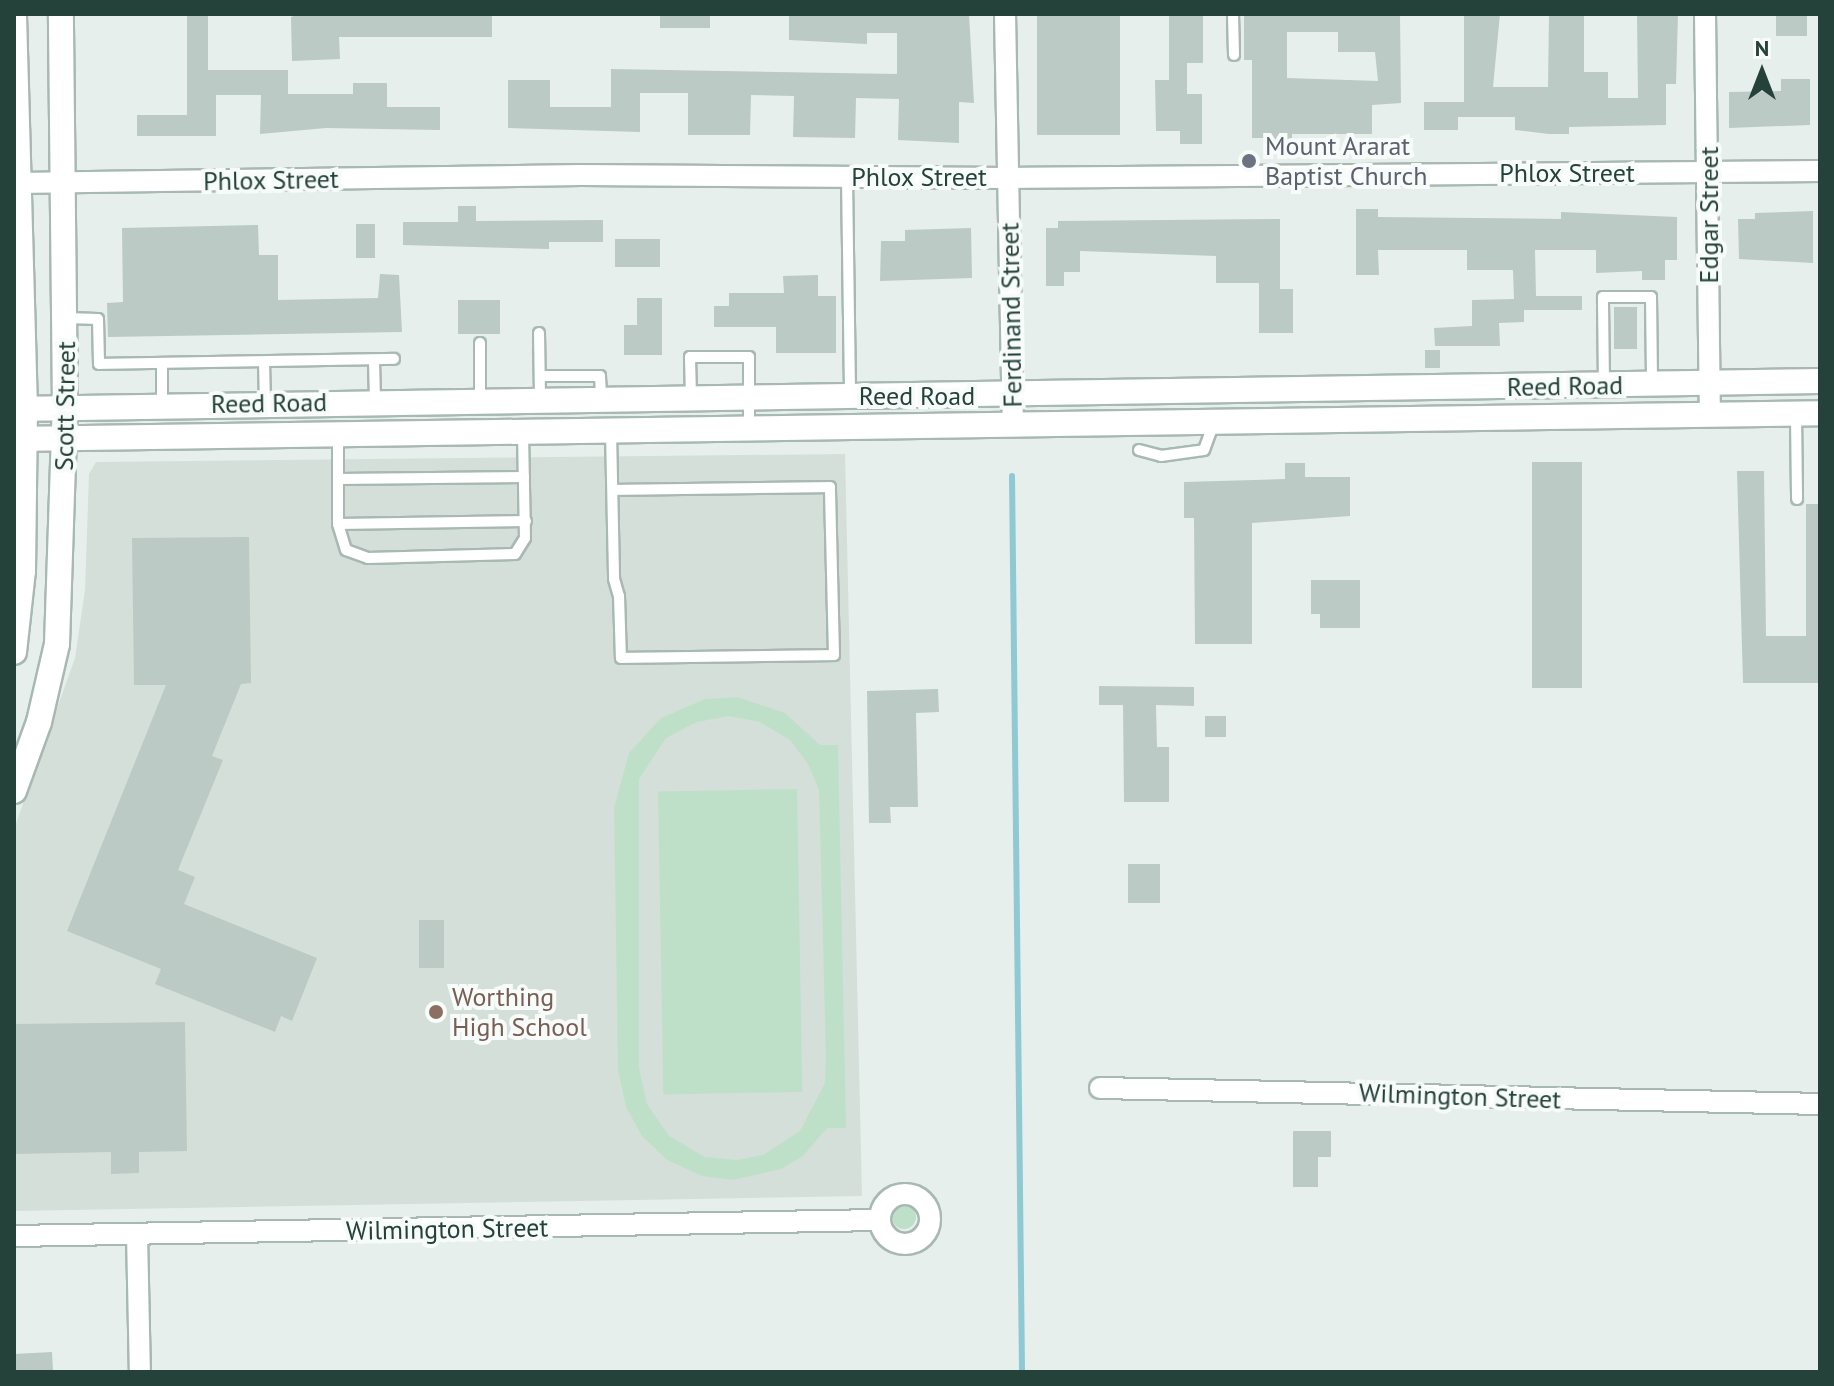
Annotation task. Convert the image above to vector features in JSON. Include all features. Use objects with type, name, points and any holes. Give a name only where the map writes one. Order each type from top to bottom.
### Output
[{"type":"street","name":"Scott Street","points":[[14,14],[23,571],[14,652]]},
{"type":"street","name":"Scott Street","points":[[14,791],[39,722],[57,644],[66,318],[61,14]]},
{"type":"street","name":"Ferdinand Street","points":[[1005,14],[1013,424]]},
{"type":"street","name":"Edgar Street","points":[[1705,14],[1710,415]]},
{"type":"street","name":"Phlox Street","points":[[17,183],[1820,171]]},
{"type":"street","name":"Reed Road","points":[[19,409],[480,400],[540,388],[601,398],[691,398],[1214,393],[1820,381]]},
{"type":"street","points":[[1467,388],[1469,418]]},
{"type":"street","points":[[1214,393],[1215,420]]},
{"type":"street","points":[[338,434],[339,402]]},
{"type":"street","name":"Reed Road","points":[[19,439],[1808,413]]},
{"type":"street","name":"Wilmington Street","points":[[1100,1088],[1820,1104]]},
{"type":"street","name":"Wilmington Street","points":[[14,1236],[879,1220]]},
{"type":"street","points":[[137,1234],[140,1372]]},
{"type":"lane","points":[[1233,14],[1234,55]]},
{"type":"lane","points":[[847,177],[850,396]]},
{"type":"lane","points":[[1604,385],[1603,297],[1651,297],[1652,384]]},
{"type":"lane","points":[[66,318],[98,319],[99,364],[394,359]]},
{"type":"lane","points":[[539,333],[540,388]]},
{"type":"lane","points":[[480,343],[480,400]]},
{"type":"lane","points":[[691,398],[690,357],[749,357],[749,430]]},
{"type":"lane","points":[[374,360],[375,401]]},
{"type":"lane","points":[[264,362],[265,403]]},
{"type":"lane","points":[[162,364],[162,406]]},
{"type":"lane","points":[[1797,499],[1808,413]]},
{"type":"lane","points":[[1139,450],[1161,456],[1204,450],[1215,420]]},
{"type":"lane","points":[[338,434],[338,524],[346,550],[368,558],[515,554],[525,538],[523,432]]},
{"type":"lane","points":[[611,432],[613,490],[621,658],[834,655],[830,487],[613,490]]},
{"type":"lane","points":[[338,479],[524,477]]},
{"type":"lane","points":[[338,524],[526,521]]},
{"type":"shaded area","name":"Worthing High School","points":[[845,454],[862,1196],[14,1211],[14,829],[75,658],[85,590],[89,474],[96,462]]},
{"type":"green space","points":[[737,697],[785,713],[820,745],[838,745],[846,1128],[827,1128],[803,1156],[781,1169],[733,1180],[702,1176],[667,1160],[642,1136],[626,1107],[618,1070],[614,808],[629,753],[661,718],[705,699]],"holes":[[[729,716],[760,722],[790,740],[808,764],[819,790],[825,1083],[800,1131],[763,1155],[737,1160],[705,1157],[669,1136],[647,1104],[639,1068],[639,779],[666,738],[697,722]]]},
{"type":"green space","points":[[797,789],[802,1092],[663,1094],[658,791]]},
{"type":"green space","points":[[904,1205],[913,1208],[916,1217],[913,1226],[904,1229],[895,1226],[892,1217],[895,1208]]},
{"type":"building","points":[[187,14],[208,14],[208,70],[288,70],[288,94],[353,94],[353,83],[387,83],[387,107],[440,107],[440,130],[326,128],[260,134],[261,95],[216,95],[216,136],[137,136],[137,115],[187,115]]},
{"type":"building","points":[[300,14],[492,14],[492,37],[339,37],[340,59],[292,61],[291,17]]},
{"type":"building","points":[[660,14],[710,14],[710,28],[660,28]]},
{"type":"building","points":[[789,14],[969,14],[974,103],[959,102],[959,143],[898,140],[899,99],[856,98],[855,138],[793,137],[794,96],[751,95],[750,135],[688,135],[688,93],[640,93],[640,132],[508,128],[508,80],[550,80],[550,107],[611,107],[611,69],[897,74],[897,33],[867,33],[867,44],[789,40]]},
{"type":"building","points":[[1037,14],[1120,14],[1120,135],[1037,135]]},
{"type":"building","points":[[1169,14],[1203,14],[1203,63],[1187,63],[1187,94],[1202,94],[1202,144],[1180,144],[1180,131],[1156,131],[1155,80],[1169,80]]},
{"type":"building","points":[[1244,14],[1400,14],[1401,103],[1372,105],[1372,134],[1292,134],[1292,155],[1271,155],[1271,138],[1252,138],[1252,60],[1244,60]],"holes":[[[1287,32],[1338,32],[1338,52],[1375,52],[1378,81],[1287,78]]]},
{"type":"building","points":[[1464,14],[1500,14],[1493,87],[1548,87],[1549,14],[1584,14],[1584,72],[1608,72],[1608,98],[1638,98],[1637,14],[1678,14],[1676,84],[1666,84],[1666,125],[1569,127],[1569,134],[1549,134],[1515,130],[1515,117],[1458,117],[1458,130],[1424,130],[1424,102],[1464,102]]},
{"type":"building","points":[[1776,14],[1807,14],[1807,36],[1776,36]]},
{"type":"building","points":[[1781,79],[1810,79],[1810,125],[1729,128],[1729,92],[1781,91]]},
{"type":"building","points":[[458,206],[476,206],[476,221],[603,220],[603,242],[549,242],[549,249],[403,245],[403,222],[458,222]]},
{"type":"building","points":[[1356,209],[1378,209],[1378,217],[1561,219],[1561,212],[1677,217],[1677,260],[1665,260],[1665,280],[1642,280],[1642,271],[1596,273],[1596,250],[1535,250],[1536,296],[1582,296],[1582,310],[1524,310],[1524,322],[1499,323],[1500,346],[1435,346],[1434,328],[1472,326],[1472,300],[1514,299],[1513,270],[1467,270],[1467,250],[1378,250],[1379,275],[1356,275]]},
{"type":"building","points":[[1813,211],[1813,263],[1739,259],[1738,219],[1755,219],[1755,213]]},
{"type":"building","points":[[1280,219],[1280,289],[1293,289],[1293,333],[1259,333],[1259,283],[1216,283],[1216,256],[1080,251],[1080,272],[1064,272],[1064,286],[1046,286],[1046,228],[1058,228],[1058,221]]},
{"type":"building","points":[[356,224],[375,224],[375,258],[356,258]]},
{"type":"building","points":[[258,225],[259,255],[278,255],[278,300],[378,298],[380,274],[399,275],[402,332],[108,337],[107,303],[123,302],[122,228]]},
{"type":"building","points":[[971,228],[972,278],[880,281],[881,241],[905,241],[905,230]]},
{"type":"building","points":[[615,239],[660,239],[660,267],[615,267]]},
{"type":"building","points":[[818,275],[818,296],[836,296],[836,353],[776,353],[776,327],[714,327],[714,306],[729,306],[729,293],[784,293],[783,276]]},
{"type":"building","points":[[637,298],[662,298],[662,355],[624,355],[624,325],[637,325]]},
{"type":"building","points":[[458,300],[500,300],[500,334],[458,334]]},
{"type":"building","points":[[1614,307],[1637,307],[1637,349],[1614,349]]},
{"type":"building","points":[[1425,350],[1440,350],[1440,368],[1425,368]]},
{"type":"building","points":[[1532,462],[1582,462],[1582,688],[1532,688]]},
{"type":"building","points":[[1285,463],[1305,463],[1305,477],[1350,477],[1350,516],[1252,523],[1252,644],[1195,644],[1194,518],[1184,518],[1184,482],[1285,479]]},
{"type":"building","points":[[1737,471],[1764,471],[1766,636],[1806,636],[1806,504],[1820,504],[1820,683],[1743,683]]},
{"type":"building","points":[[249,537],[251,683],[241,684],[212,756],[223,760],[178,870],[195,877],[184,904],[317,958],[292,1021],[281,1016],[275,1032],[155,984],[161,969],[67,931],[166,685],[134,685],[132,538]]},
{"type":"building","points":[[1311,580],[1360,580],[1360,628],[1320,628],[1320,614],[1311,614]]},
{"type":"building","points":[[1099,686],[1194,687],[1194,706],[1156,705],[1157,747],[1169,747],[1169,802],[1124,802],[1123,705],[1099,705]]},
{"type":"building","points":[[938,689],[939,712],[916,713],[918,807],[890,807],[891,823],[869,823],[867,691]]},
{"type":"building","points":[[1205,716],[1226,716],[1226,737],[1205,737]]},
{"type":"building","points":[[1128,864],[1160,864],[1160,903],[1128,903]]},
{"type":"building","points":[[419,920],[444,920],[444,968],[419,968]]},
{"type":"building","points":[[185,1022],[187,1151],[139,1152],[139,1173],[111,1174],[111,1152],[14,1154],[14,1024]]},
{"type":"building","points":[[1293,1131],[1331,1131],[1331,1157],[1318,1157],[1318,1187],[1293,1187]]},
{"type":"building","points":[[52,1352],[53,1372],[15,1372],[14,1354]]},
{"type":"waterway","points":[[1012,476],[1022,1372]]},
{"type":"place","name":"Mount Ararat Baptist Church","points":[[1249,161]]},
{"type":"place","name":"Worthing High School","points":[[436,1012]]}]
